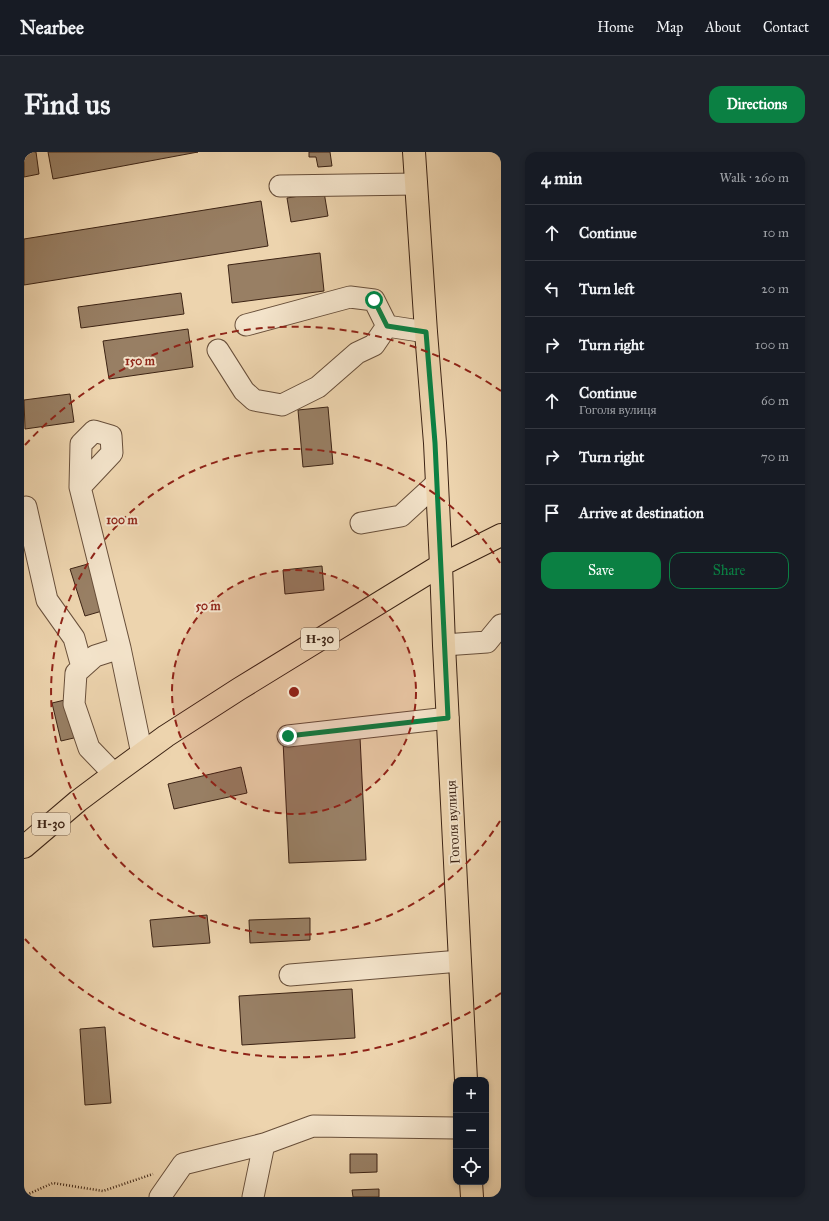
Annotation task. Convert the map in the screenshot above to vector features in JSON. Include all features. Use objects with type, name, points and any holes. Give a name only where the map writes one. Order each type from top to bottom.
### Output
[{"type":"main road","name":"Гоголя вулиця","points":[[414,152],[435,443],[466,1077]]},
{"type":"main road","name":"Н-30","points":[[24,847],[78,801],[114,774],[239,688],[441,565],[501,535]]},
{"type":"main road","points":[[471,1185],[472,1197]]},
{"type":"lane","points":[[280,186],[416,184]]},
{"type":"lane","points":[[246,325],[350,297],[374,300],[387,326]]},
{"type":"lane","points":[[387,326],[426,332]]},
{"type":"lane","points":[[218,350],[244,391],[254,400],[282,405],[318,387],[357,353],[374,345],[387,326]]},
{"type":"lane","points":[[361,523],[401,516],[437,483]]},
{"type":"lane","points":[[80,487],[120,648],[142,754]]},
{"type":"lane","points":[[26,507],[47,600],[74,638],[82,667]]},
{"type":"lane","points":[[444,645],[487,642],[501,625]]},
{"type":"lane","points":[[114,774],[90,748],[74,704],[76,673],[95,656],[120,648]]},
{"type":"lane","points":[[288,736],[448,718]]},
{"type":"lane","points":[[290,975],[460,961]]},
{"type":"lane","points":[[160,1197],[183,1164],[264,1144],[314,1126],[453,1128]]},
{"type":"lane","points":[[253,1197],[264,1144]]},
{"type":"path","points":[[24,1196],[53,1183],[104,1191],[154,1174]]},
{"type":"building","points":[[24,152],[36,152],[39,174],[24,177]]},
{"type":"building","points":[[48,152],[198,152],[53,179]]},
{"type":"building","points":[[309,152],[330,152],[332,166],[318,167],[316,157],[309,157]]},
{"type":"building","points":[[324,192],[328,216],[291,222],[287,198]]},
{"type":"building","points":[[261,201],[268,246],[24,285],[24,239]]},
{"type":"building","points":[[320,253],[324,291],[232,303],[228,265]]},
{"type":"building","points":[[181,293],[184,314],[81,328],[78,307]]},
{"type":"building","points":[[188,329],[193,367],[109,379],[103,341]]},
{"type":"building","points":[[70,394],[74,422],[25,429],[24,400]]},
{"type":"building","points":[[328,407],[333,464],[303,467],[298,410]]},
{"type":"building","points":[[95,562],[109,609],[85,616],[70,569]]},
{"type":"building","points":[[322,566],[324,590],[285,594],[283,570]]},
{"type":"building","points":[[69,699],[78,737],[61,741],[52,703]]},
{"type":"building","points":[[360,737],[366,860],[289,863],[283,741]]},
{"type":"building","points":[[241,767],[247,793],[174,809],[168,784]]},
{"type":"building","points":[[207,915],[210,943],[153,947],[150,920]]},
{"type":"building","points":[[310,918],[310,940],[250,943],[249,920]]},
{"type":"building","points":[[352,989],[355,1038],[242,1045],[239,996]]},
{"type":"building","points":[[105,1027],[111,1103],[85,1105],[80,1029]]},
{"type":"building","points":[[350,1154],[377,1154],[377,1172],[350,1173]]},
{"type":"building","points":[[379,1189],[379,1197],[353,1197],[352,1190]]},
{"type":"route","points":[[288,736],[448,718],[435,443],[426,332],[387,326],[374,300]]}]
